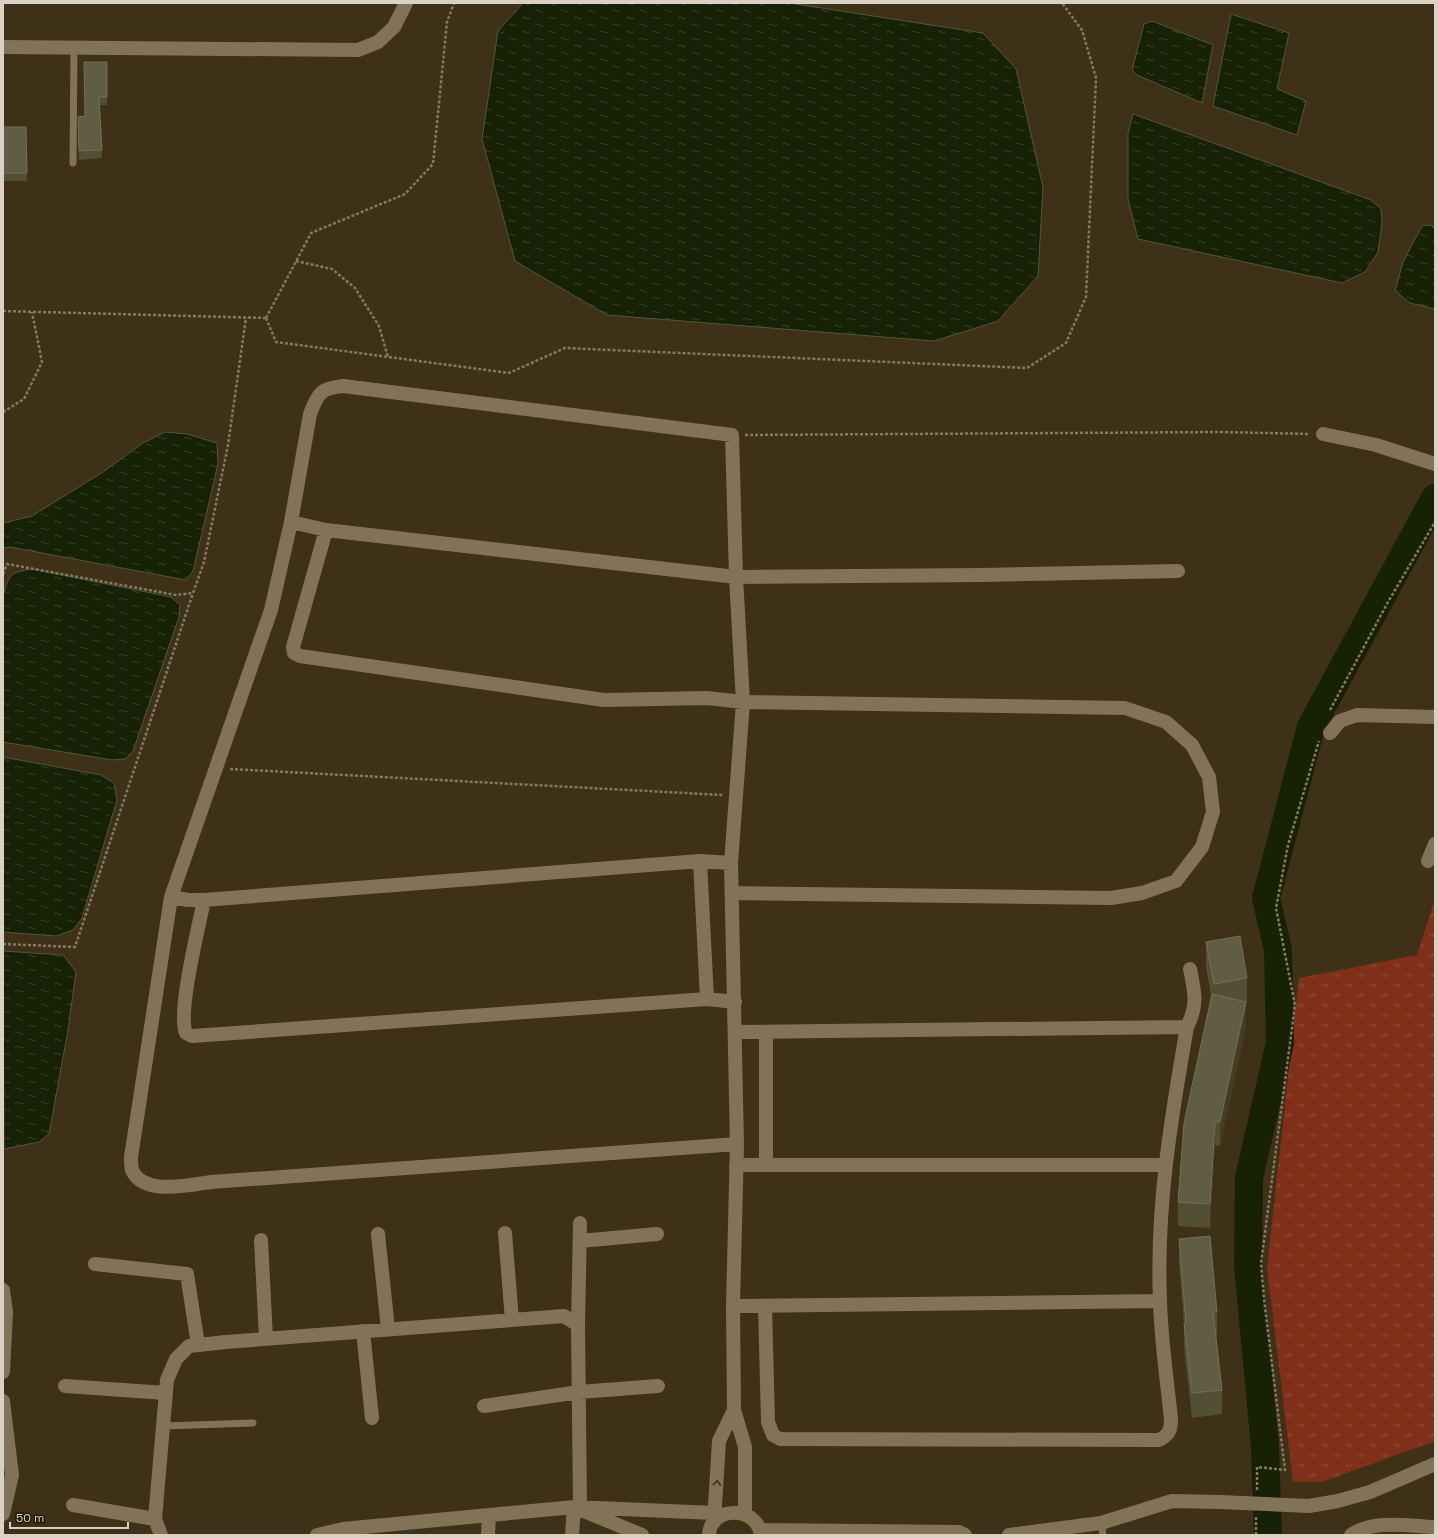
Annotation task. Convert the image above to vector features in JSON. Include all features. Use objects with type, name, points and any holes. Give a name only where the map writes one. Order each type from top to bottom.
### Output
[{"type":"street","points":[[3,47],[358,50],[378,42],[394,27],[406,3]]},
{"type":"street","points":[[737,1144],[211,1182],[170,1188],[149,1184],[137,1177],[132,1170],[131,1157],[171,897],[271,610],[292,522],[310,414],[320,393],[330,387],[343,386],[732,435],[736,577],[743,702],[732,863],[737,1144],[733,1306],[734,1410],[745,1447],[745,1514]]},
{"type":"street","points":[[1323,434],[1376,445],[1434,464]]},
{"type":"street","points":[[292,522],[326,530],[736,577],[990,575],[1178,571]]},
{"type":"street","points":[[326,530],[293,647],[294,653],[300,656],[604,700],[707,698],[743,702],[1125,708],[1166,722],[1192,745],[1209,777],[1213,812],[1202,847],[1176,881],[1142,894],[1111,898],[732,893]]},
{"type":"street","points":[[1326,734],[1340,721],[1357,715],[1435,717]]},
{"type":"street","points":[[1428,861],[1435,844]]},
{"type":"street","points":[[171,897],[188,900],[204,900],[700,861],[732,863]]},
{"type":"street","points":[[700,861],[707,999]]},
{"type":"street","points":[[204,900],[185,999],[184,1024],[186,1033],[192,1036],[707,999],[735,1002]]},
{"type":"street","points":[[765,1306],[768,1422],[773,1435],[780,1439],[1159,1440],[1167,1436],[1171,1430],[1171,1419],[1160,1301],[1161,1212],[1165,1165],[1173,1108],[1188,1027],[1196,1003],[1190,969]]},
{"type":"street","points":[[735,1032],[1188,1027]]},
{"type":"street","points":[[766,1032],[766,1165]]},
{"type":"street","points":[[736,1165],[1165,1165]]},
{"type":"street","points":[[572,1535],[577,1507],[580,1223]]},
{"type":"street","points":[[505,1233],[512,1320]]},
{"type":"street","points":[[378,1234],[388,1329]]},
{"type":"street","points":[[580,1241],[657,1234]]},
{"type":"street","points":[[261,1240],[266,1339]]},
{"type":"street","points":[[95,1264],[187,1274],[198,1345]]},
{"type":"street","points":[[3,1290],[6,1312],[3,1372]]},
{"type":"street","points":[[733,1306],[1160,1301]]},
{"type":"street","points":[[161,1535],[155,1519],[167,1380],[176,1359],[189,1346],[564,1316],[578,1325]]},
{"type":"street","points":[[363,1331],[372,1418]]},
{"type":"street","points":[[64,1386],[166,1393]]},
{"type":"street","points":[[484,1406],[579,1392],[658,1386]]},
{"type":"street","points":[[3,1401],[12,1475],[3,1514]]},
{"type":"street","points":[[709,1535],[709,1531],[715,1517],[719,1441],[734,1410]]},
{"type":"street","points":[[1010,1535],[1102,1529],[1172,1501],[1309,1506],[1338,1501],[1370,1492],[1435,1464]]},
{"type":"street","points":[[72,1505],[155,1519]]},
{"type":"street","points":[[577,1507],[642,1535]]},
{"type":"street","points":[[317,1535],[343,1529],[359,1531],[489,1515],[577,1507],[715,1517],[734,1512],[745,1514],[754,1520],[760,1532],[959,1532],[965,1535]]},
{"type":"street","points":[[488,1535],[489,1515]]},
{"type":"street","points":[[1351,1535],[1360,1529],[1373,1525],[1435,1527]]},
{"type":"lane","points":[[73,162],[74,47]]},
{"type":"lane","points":[[163,1426],[253,1423]]},
{"type":"path","points":[[266,318],[311,233],[405,194],[433,164],[447,22],[454,3]]},
{"type":"path","points":[[266,318],[276,342],[509,373],[565,348],[1027,368],[1066,343],[1086,297],[1096,78],[1082,30],[1062,3]]},
{"type":"path","points":[[296,261],[332,269],[355,288],[379,326],[388,357]]},
{"type":"path","points":[[3,312],[266,318]]},
{"type":"path","points":[[3,412],[24,399],[42,362],[32,312]]},
{"type":"path","points":[[3,944],[75,947],[204,562],[228,445],[246,318]]},
{"type":"path","points":[[732,435],[1221,432],[1323,434]]},
{"type":"path","points":[[1328,715],[1388,602],[1435,522]]},
{"type":"path","points":[[3,574],[7,564],[176,594],[193,593]]},
{"type":"path","points":[[1257,1467],[1285,1470],[1261,1263],[1295,1005],[1276,908],[1288,845],[1326,734]]},
{"type":"path","points":[[216,769],[736,795]]},
{"type":"green space","points":[[1435,899],[1435,1441],[1322,1482],[1293,1482],[1267,1268],[1299,978],[1417,955]]},
{"type":"water","points":[[523,3],[789,3],[983,33],[1016,69],[1043,187],[1038,276],[998,321],[934,341],[607,315],[515,261],[482,139],[498,31]]},
{"type":"water","points":[[1231,14],[1289,33],[1277,89],[1306,101],[1297,135],[1213,106]]},
{"type":"water","points":[[1152,21],[1213,45],[1202,103],[1137,75],[1132,70],[1144,24]]},
{"type":"water","points":[[1133,114],[1371,200],[1381,209],[1382,224],[1378,252],[1365,272],[1342,283],[1138,239],[1128,199],[1128,133]]},
{"type":"water","points":[[1430,225],[1435,228],[1435,309],[1410,303],[1395,291],[1403,262],[1422,226]]},
{"type":"water","points":[[165,432],[187,434],[217,443],[218,464],[193,571],[186,580],[10,547],[3,548],[3,523],[32,516],[103,472],[143,443]]},
{"type":"water","points":[[32,569],[171,597],[180,605],[179,617],[133,751],[125,759],[112,760],[3,742],[3,595],[7,582],[12,575],[19,571]]},
{"type":"water","points":[[3,757],[101,775],[114,783],[117,800],[82,918],[73,930],[56,936],[3,932]]},
{"type":"water","points":[[3,951],[63,955],[76,972],[68,1030],[49,1134],[39,1142],[4,1149]]},
{"type":"building","points":[[84,62],[107,62],[107,97],[99,97],[102,150],[79,151],[78,117],[85,116]]},
{"type":"building","points":[[3,127],[26,127],[27,173],[3,173]]},
{"type":"building","points":[[1240,936],[1247,978],[1214,984],[1206,942]]},
{"type":"building","points":[[1212,994],[1246,1002],[1220,1122],[1215,1121],[1210,1204],[1178,1202],[1184,1123]]},
{"type":"building","points":[[1210,1236],[1217,1312],[1213,1312],[1222,1390],[1192,1393],[1184,1323],[1186,1323],[1179,1239]]},
{"type":"waterway","points":[[1268,1535],[1265,1447],[1248,1266],[1249,1178],[1280,1043],[1278,950],[1266,898],[1311,727],[1435,498]]}]
